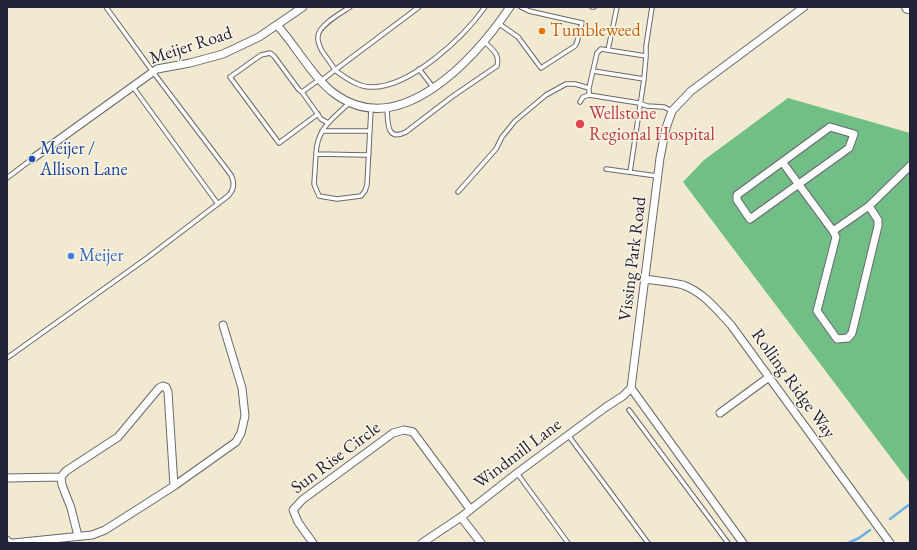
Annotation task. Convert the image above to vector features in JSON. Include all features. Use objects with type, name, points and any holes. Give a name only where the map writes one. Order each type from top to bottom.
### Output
[{"type":"street","name":"Meijer Road","points":[[32,159],[157,69],[190,63],[224,54],[259,37],[303,7]]},
{"type":"street","name":"Vissing Park Road","points":[[631,388],[660,158],[664,136],[672,112],[691,91],[804,7]]},
{"type":"street","points":[[277,25],[321,80],[335,94],[352,105],[371,109],[386,108],[414,100],[471,57],[498,24],[507,8]]},
{"type":"street","points":[[830,127],[854,134],[849,148],[750,219],[737,200],[737,195],[783,163],[830,127]]},
{"type":"street","points":[[783,163],[836,236],[817,311],[837,339],[848,338],[852,333],[878,226],[878,220],[869,206]]},
{"type":"street","points":[[833,231],[869,206],[910,166]]},
{"type":"street","name":"Rolling Ridge Way","points":[[645,279],[682,285],[701,294],[731,325],[890,543]]},
{"type":"street","points":[[16,543],[92,535],[105,530],[174,486],[236,442],[241,432],[245,416],[242,388],[223,325]]},
{"type":"street","points":[[720,414],[769,377]]},
{"type":"street","points":[[78,536],[71,508],[62,485],[61,477],[66,471],[118,437],[159,388],[163,386],[166,387],[168,392],[174,486]]},
{"type":"street","points":[[631,388],[743,543]]},
{"type":"street","name":"Windmill Lane","points":[[422,543],[461,517],[517,473],[623,396],[631,388]]},
{"type":"street","name":"Sun Rise Circle","points":[[313,543],[298,522],[293,510],[302,500],[393,433],[404,430],[413,432],[470,510]]},
{"type":"street","points":[[7,478],[61,477]]},
{"type":"street","points":[[461,517],[481,543]]},
{"type":"lane","points":[[7,358],[147,258],[228,196],[233,189],[233,179],[231,175],[106,7]]},
{"type":"lane","points":[[350,7],[321,29],[318,40],[323,52],[335,70],[341,75],[369,87],[380,87],[392,84],[419,69],[445,50],[465,31],[485,7]]},
{"type":"lane","points":[[302,92],[335,70],[419,7]]},
{"type":"lane","points":[[498,24],[518,37],[541,68],[575,46],[582,23],[521,7]]},
{"type":"lane","points":[[608,50],[617,7]]},
{"type":"lane","points":[[630,172],[639,103],[644,78],[646,46],[652,7]]},
{"type":"lane","points":[[386,108],[389,130],[393,134],[399,136],[406,132],[453,96],[497,66],[498,55],[484,41]]},
{"type":"lane","points":[[589,96],[589,88],[597,53],[601,49],[646,56]]},
{"type":"lane","points":[[318,114],[278,144],[230,77],[261,55],[270,53],[302,92],[318,114],[321,119],[328,123]]},
{"type":"lane","points":[[419,69],[433,87]]},
{"type":"lane","points":[[593,71],[644,78]]},
{"type":"lane","points":[[458,192],[496,149],[502,137],[515,121],[541,100],[566,84],[575,84],[589,88]]},
{"type":"lane","points":[[133,86],[218,204]]},
{"type":"lane","points":[[580,102],[583,97],[589,96],[639,103],[647,106],[664,107],[672,112]]},
{"type":"lane","points":[[349,103],[328,123],[318,139],[314,184],[319,196],[337,199],[361,196],[365,191],[367,185],[371,109]]},
{"type":"lane","points":[[322,131],[369,131]]},
{"type":"lane","points":[[316,154],[369,154]]},
{"type":"lane","points":[[7,178],[32,159]]},
{"type":"lane","points":[[606,169],[658,176]]},
{"type":"lane","points":[[629,410],[728,543]]},
{"type":"lane","points":[[568,435],[648,543]]},
{"type":"lane","points":[[517,473],[568,543]]},
{"type":"lane","points":[[7,538],[16,543]]},
{"type":"green space","points":[[788,98],[910,133],[910,483],[683,182],[704,160]]},
{"type":"waterway","points":[[890,519],[910,504]]},
{"type":"waterway","points":[[848,543],[859,538],[870,530]]},
{"type":"place","name":"Tumbleweed","points":[[542,31]]},
{"type":"place","name":"Wellstone Regional Hospital","points":[[580,124]]},
{"type":"place","name":"Meijer / Allison Lane","points":[[32,159]]},
{"type":"place","name":"Meijer","points":[[71,256]]}]
